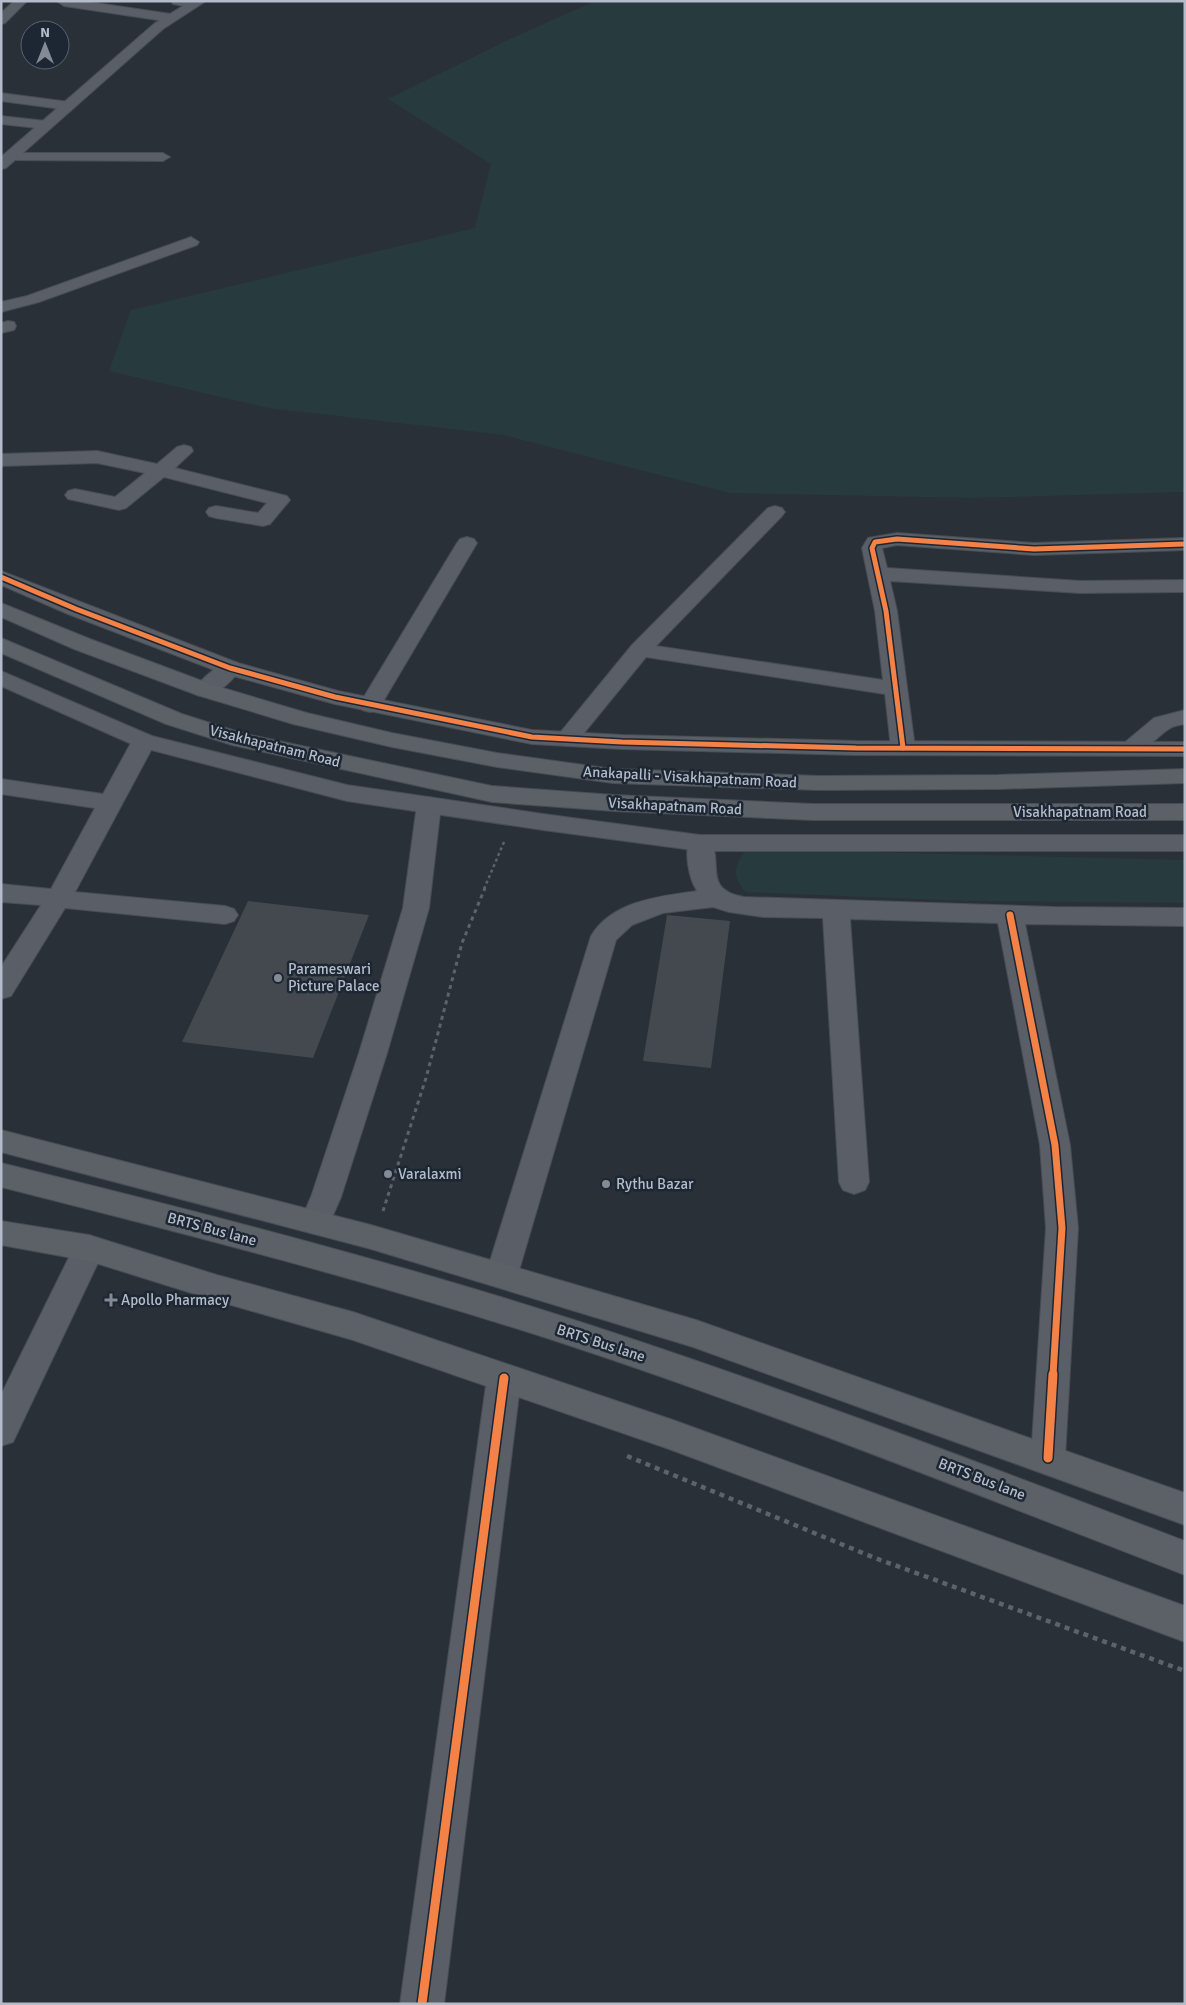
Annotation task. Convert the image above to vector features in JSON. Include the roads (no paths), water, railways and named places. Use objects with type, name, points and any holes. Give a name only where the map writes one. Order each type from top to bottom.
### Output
[{"type":"main road","name":"Anakapalli - Visakhapatnam Road","points":[[1,610],[82,644],[205,690],[301,718],[392,740],[497,760],[613,776],[819,783],[998,782],[1185,776]]},
{"type":"main road","name":"Visakhapatnam Road","points":[[1,645],[174,719],[240,740],[492,794],[614,804],[813,812],[1185,812]]},
{"type":"main road","points":[[1,1141],[371,1237],[502,1274],[696,1334],[1048,1458],[1185,1509]]},
{"type":"main road","name":"BRTS Bus lane","points":[[1,1175],[185,1221],[416,1284],[636,1354],[949,1466],[1185,1558]]},
{"type":"main road","points":[[1,1233],[89,1248],[217,1288],[353,1326],[673,1435],[1185,1624]]},
{"type":"street","points":[[1,20],[21,1]]},
{"type":"street","points":[[177,1],[197,3]]},
{"type":"street","points":[[64,2],[171,18]]},
{"type":"street","points":[[6,161],[159,26],[197,3]]},
{"type":"street","points":[[1,98],[69,106]]},
{"type":"street","points":[[1,120],[46,125]]},
{"type":"street","points":[[6,161],[163,158]]},
{"type":"street","points":[[1,308],[33,299],[191,242]]},
{"type":"street","points":[[75,495],[119,504],[184,451]]},
{"type":"street","points":[[1,460],[86,456],[161,470],[280,500],[263,520],[216,512]]},
{"type":"street","points":[[567,739],[640,650],[775,512]]},
{"type":"street","points":[[903,748],[886,611],[876,574],[872,548],[875,542],[884,539],[1034,549],[1185,544]]},
{"type":"street","points":[[370,705],[467,543]]},
{"type":"street","points":[[876,574],[1080,588],[1185,586]]},
{"type":"street","points":[[1,577],[76,609],[230,668],[370,705],[532,737],[903,748],[1185,749]]},
{"type":"street","points":[[640,650],[896,689]]},
{"type":"street","points":[[205,690],[230,668]]},
{"type":"street","points":[[1,678],[144,741],[347,793],[429,805],[700,842],[1185,843]]},
{"type":"street","points":[[1130,749],[1162,723],[1185,717]]},
{"type":"street","points":[[1,989],[57,900],[112,804],[144,741]]},
{"type":"street","points":[[1,786],[112,804]]},
{"type":"street","points":[[315,1222],[326,1197],[370,1062],[416,908],[429,805]]},
{"type":"street","points":[[700,842],[703,882],[713,898]]},
{"type":"street","points":[[1,893],[225,915]]},
{"type":"street","points":[[502,1274],[604,936],[623,919],[659,905],[713,898],[744,906],[836,910],[1010,915],[1185,917]]},
{"type":"street","points":[[836,910],[854,1182]]},
{"type":"street","points":[[1010,915],[1055,1144],[1062,1228],[1048,1458]]},
{"type":"street","points":[[1,1431],[89,1248]]},
{"type":"street","points":[[422,2004],[504,1378]]},
{"type":"place","name":"Parameswari Picture Palace","points":[[278,978]]},
{"type":"place","name":"Varalaxmi","points":[[388,1174]]},
{"type":"place","name":"Rythu Bazar","points":[[606,1184]]},
{"type":"place","name":"Apollo Pharmacy","points":[[111,1300]]}]
